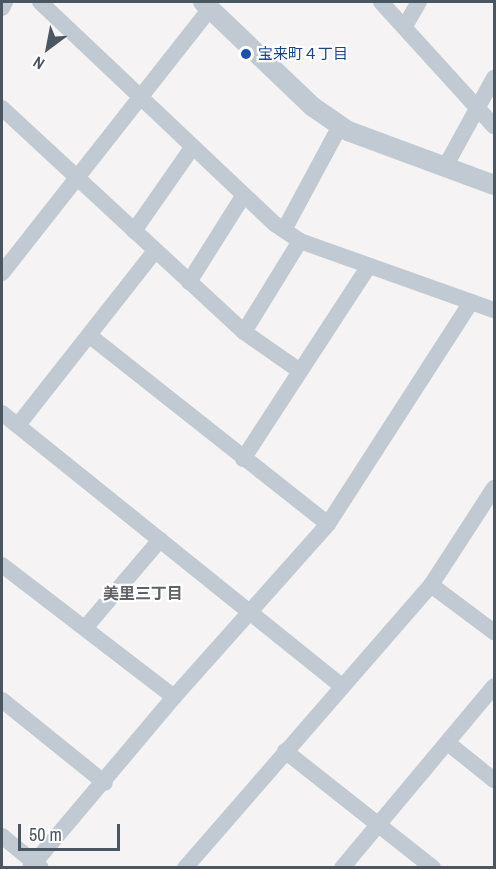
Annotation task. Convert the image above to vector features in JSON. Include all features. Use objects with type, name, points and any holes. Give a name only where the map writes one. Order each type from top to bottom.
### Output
[{"type":"street","points":[[2,8],[5,2]]},
{"type":"street","points":[[40,2],[242,198],[300,241],[495,310]]},
{"type":"street","points":[[381,2],[495,126]]},
{"type":"street","points":[[405,26],[419,2]]},
{"type":"street","points":[[2,273],[7,255],[76,178],[207,5],[313,107],[356,136],[495,184]]},
{"type":"street","points":[[446,167],[495,78]]},
{"type":"street","points":[[2,108],[244,332],[300,371]]},
{"type":"street","points":[[284,230],[340,126]]},
{"type":"street","points":[[134,231],[192,148]]},
{"type":"street","points":[[189,282],[242,198]]},
{"type":"street","points":[[244,332],[300,241]]},
{"type":"street","points":[[18,425],[155,251]]},
{"type":"street","points":[[243,459],[369,266]]},
{"type":"street","points":[[2,836],[36,866],[174,697],[328,524],[471,302]]},
{"type":"street","points":[[90,336],[328,524]]},
{"type":"street","points":[[2,413],[343,687]]},
{"type":"street","points":[[184,867],[431,585],[495,488]]},
{"type":"street","points":[[86,628],[160,540]]},
{"type":"street","points":[[2,565],[174,697]]},
{"type":"street","points":[[431,585],[495,632]]},
{"type":"street","points":[[342,867],[449,744],[495,686]]},
{"type":"street","points":[[2,700],[105,783]]},
{"type":"street","points":[[449,744],[495,780]]},
{"type":"street","points":[[285,751],[433,867]]},
{"type":"place","name":"宝来町４丁目","points":[[246,54]]},
{"type":"district","name":"美里三丁目","points":[[143,593]]}]
